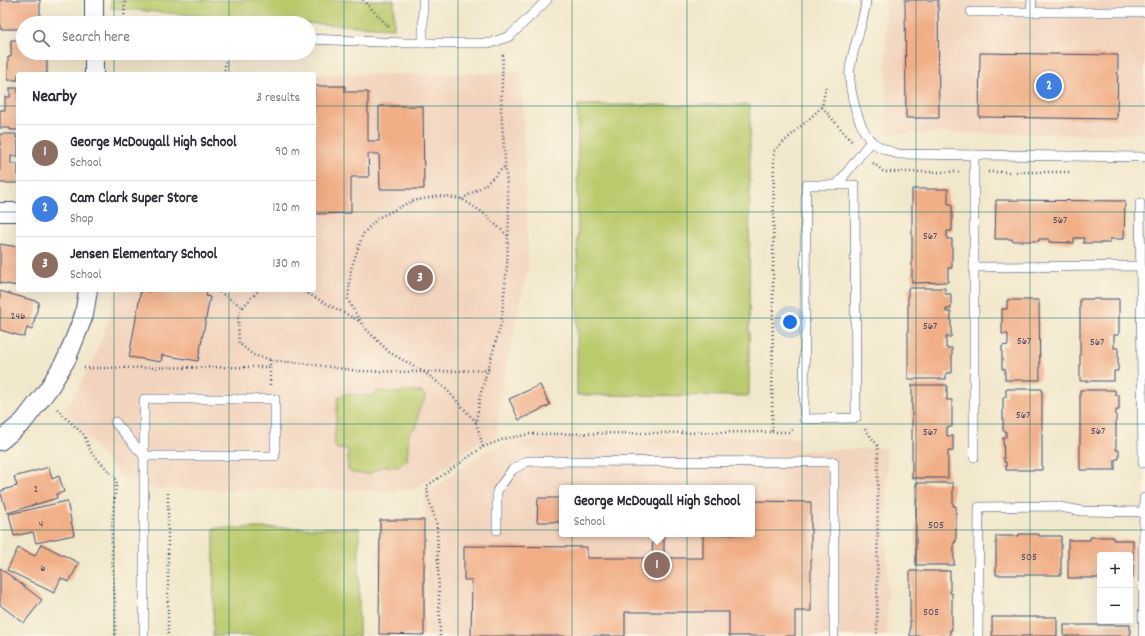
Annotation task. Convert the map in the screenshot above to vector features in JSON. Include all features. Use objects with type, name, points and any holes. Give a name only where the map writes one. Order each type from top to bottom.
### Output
[{"type":"street","points":[[94,0],[94,16]]},
{"type":"street","points":[[94,60],[94,72]]},
{"type":"street","points":[[0,212],[16,212]]},
{"type":"street","points":[[0,441],[23,422],[49,388],[67,358],[84,315],[88,292]]},
{"type":"lane","points":[[423,0],[423,43]]},
{"type":"lane","points":[[316,39],[405,43],[491,43],[503,40],[510,36],[547,0]]},
{"type":"lane","points":[[866,0],[863,18],[850,68],[849,82],[853,99],[864,129],[871,141],[882,148],[898,154],[1145,157]]},
{"type":"lane","points":[[1031,12],[1032,0]]},
{"type":"lane","points":[[971,12],[1145,12]]},
{"type":"lane","points":[[837,185],[871,141]]},
{"type":"lane","points":[[974,155],[974,457]]},
{"type":"lane","points":[[806,185],[855,185],[856,418],[804,419],[806,185]]},
{"type":"lane","points":[[1140,204],[1143,463],[1145,463]]},
{"type":"lane","points":[[974,267],[1140,266]]},
{"type":"lane","points":[[115,422],[144,456],[275,456],[275,399],[144,399],[144,456],[144,636]]},
{"type":"lane","points":[[497,530],[497,491],[512,470],[528,461],[834,462],[834,636]]},
{"type":"lane","points":[[1143,636],[1145,498]]},
{"type":"lane","points":[[978,636],[979,506],[1054,506],[1082,511],[1144,512]]},
{"type":"path","points":[[124,16],[125,0]]},
{"type":"path","points":[[363,0],[405,43]]},
{"type":"path","points":[[483,448],[476,422],[480,396],[489,370],[501,324],[507,266],[508,212],[501,110],[503,40]]},
{"type":"path","points":[[224,72],[226,60]]},
{"type":"path","points":[[772,432],[774,151],[822,107],[826,85]]},
{"type":"path","points":[[462,199],[485,185],[505,166]]},
{"type":"path","points":[[476,422],[445,388],[424,372],[389,352],[364,326],[348,300],[351,269],[363,234],[378,218],[412,201],[439,196],[462,199],[482,212],[508,236]]},
{"type":"path","points":[[219,292],[243,307]]},
{"type":"path","points":[[257,292],[243,307],[238,316],[239,343],[253,355],[270,360],[359,371],[424,372],[489,370]]},
{"type":"path","points":[[305,292],[361,322]]},
{"type":"path","points":[[270,360],[270,399]]},
{"type":"path","points":[[84,368],[270,367]]},
{"type":"path","points":[[43,396],[84,435],[91,452],[117,480],[112,514],[112,557],[116,625],[115,636]]},
{"type":"path","points":[[856,418],[878,446],[877,636]]},
{"type":"path","points":[[440,636],[436,525],[428,497],[427,486],[483,448],[504,439],[530,434],[790,432],[804,419]]},
{"type":"path","points":[[168,493],[168,636]]},
{"type":"shaded area","points":[[885,0],[1145,0],[1145,134],[887,133]]},
{"type":"shaded area","points":[[522,73],[528,267],[502,386],[496,437],[476,444],[414,490],[157,489],[140,485],[120,476],[63,409],[73,397],[93,362],[111,313],[114,292],[316,292],[316,75]]},
{"type":"shaded area","points":[[561,437],[798,438],[799,451],[887,448],[887,636],[427,636],[425,494],[485,451],[519,441]]},
{"type":"green space","points":[[111,0],[394,0],[394,28],[316,24],[316,16],[202,16],[111,8]]},
{"type":"green space","points":[[578,105],[750,105],[749,396],[577,395]]},
{"type":"green space","points":[[405,390],[421,392],[425,395],[424,402],[419,410],[417,426],[409,433],[407,460],[398,467],[383,466],[369,474],[353,473],[348,470],[348,449],[337,449],[334,445],[338,397],[346,394],[369,396],[380,391],[400,393]]},
{"type":"green space","points":[[214,528],[359,528],[359,636],[213,636]]},
{"type":"building","points":[[0,0],[40,0],[40,16],[16,16],[16,29],[0,29]]},
{"type":"building","points":[[905,0],[938,0],[939,118],[906,118]]},
{"type":"building","points":[[11,40],[16,40],[16,60],[47,60],[47,72],[16,72],[16,80],[8,80],[8,57],[11,57]]},
{"type":"building","points":[[980,53],[1118,55],[1117,119],[979,117]]},
{"type":"building","points":[[316,86],[345,86],[345,92],[368,92],[368,141],[379,141],[379,106],[423,106],[424,189],[380,189],[379,154],[368,154],[369,177],[351,177],[351,213],[316,214]]},
{"type":"building","points":[[10,88],[16,88],[16,130],[10,130],[10,128],[0,128],[0,110],[5,110],[5,97],[10,97]]},
{"type":"building","points":[[0,134],[16,134],[16,156],[11,156],[11,164],[16,164],[16,183],[0,183]]},
{"type":"building","points":[[912,189],[948,189],[948,204],[952,204],[952,231],[947,231],[947,239],[952,239],[952,268],[948,268],[948,282],[912,283]]},
{"type":"building","points":[[996,200],[1125,201],[1124,239],[1110,239],[1110,243],[1083,243],[1084,238],[1074,238],[1074,243],[1049,242],[1049,239],[1039,239],[1039,241],[1012,241],[1012,239],[995,239]]},
{"type":"building","points":[[0,244],[16,247],[16,286],[0,283]]},
{"type":"building","points":[[908,288],[945,288],[945,294],[951,294],[951,309],[946,309],[946,312],[951,312],[951,337],[946,337],[946,348],[952,348],[952,373],[946,373],[946,379],[908,379]]},
{"type":"building","points":[[0,291],[39,302],[32,330],[27,328],[24,337],[0,330]]},
{"type":"building","points":[[141,292],[207,292],[206,296],[210,297],[198,361],[162,355],[161,362],[129,357]]},
{"type":"building","points":[[1080,299],[1119,299],[1119,335],[1114,335],[1114,348],[1118,348],[1118,371],[1114,371],[1114,381],[1080,381]]},
{"type":"building","points":[[1007,300],[1039,300],[1040,380],[1005,380],[1005,369],[1002,369],[1002,346],[1008,345],[1008,334],[1002,334],[1002,309],[1007,309]]},
{"type":"building","points":[[540,385],[550,405],[519,420],[509,399]]},
{"type":"building","points":[[912,385],[947,385],[947,400],[952,400],[952,427],[947,427],[947,436],[953,436],[953,451],[948,451],[948,478],[912,478]]},
{"type":"building","points":[[1006,389],[1042,389],[1042,470],[1006,470],[1006,462],[1004,462],[1003,437],[1006,437],[1006,431],[1003,431],[1003,397],[1006,397]]},
{"type":"building","points":[[1080,390],[1115,390],[1115,395],[1119,395],[1119,410],[1116,410],[1116,450],[1119,450],[1119,459],[1115,459],[1115,470],[1080,470]]},
{"type":"building","points":[[49,467],[52,479],[59,476],[64,492],[56,494],[57,498],[7,513],[0,491],[17,486],[14,477]]},
{"type":"building","points":[[916,483],[953,483],[953,506],[956,506],[956,542],[954,542],[954,565],[916,565]]},
{"type":"building","points":[[538,498],[559,498],[559,522],[537,522]]},
{"type":"building","points":[[67,501],[74,535],[36,543],[33,532],[14,536],[9,514]]},
{"type":"building","points":[[755,501],[811,502],[811,611],[795,611],[795,636],[729,636],[729,612],[625,612],[625,636],[471,636],[472,580],[464,580],[464,546],[587,547],[587,558],[652,558],[653,537],[664,537],[664,558],[703,558],[703,537],[755,537]]},
{"type":"building","points":[[380,520],[424,520],[424,635],[379,634]]},
{"type":"building","points":[[1019,534],[1061,536],[1061,575],[996,575],[996,536],[1019,536]]},
{"type":"building","points":[[1090,537],[1113,537],[1113,540],[1133,540],[1133,552],[1097,552],[1097,578],[1068,578],[1068,540],[1090,540]]},
{"type":"building","points":[[41,544],[79,563],[69,582],[61,578],[54,593],[7,570],[18,548],[35,556]]},
{"type":"building","points":[[0,568],[42,600],[24,623],[0,605]]},
{"type":"building","points":[[910,571],[950,571],[950,593],[952,593],[952,630],[950,630],[950,636],[910,636]]},
{"type":"building","points":[[992,617],[1057,617],[1057,636],[992,636]]},
{"type":"building","points":[[1064,625],[1130,625],[1130,636],[1064,636]]},
{"type":"place","name":"Cam Clark Super Store","points":[[1049,86]]},
{"type":"place","name":"Jensen Elementary School","points":[[420,278]]},
{"type":"place","name":"George McDougall High School","points":[[657,565]]}]
